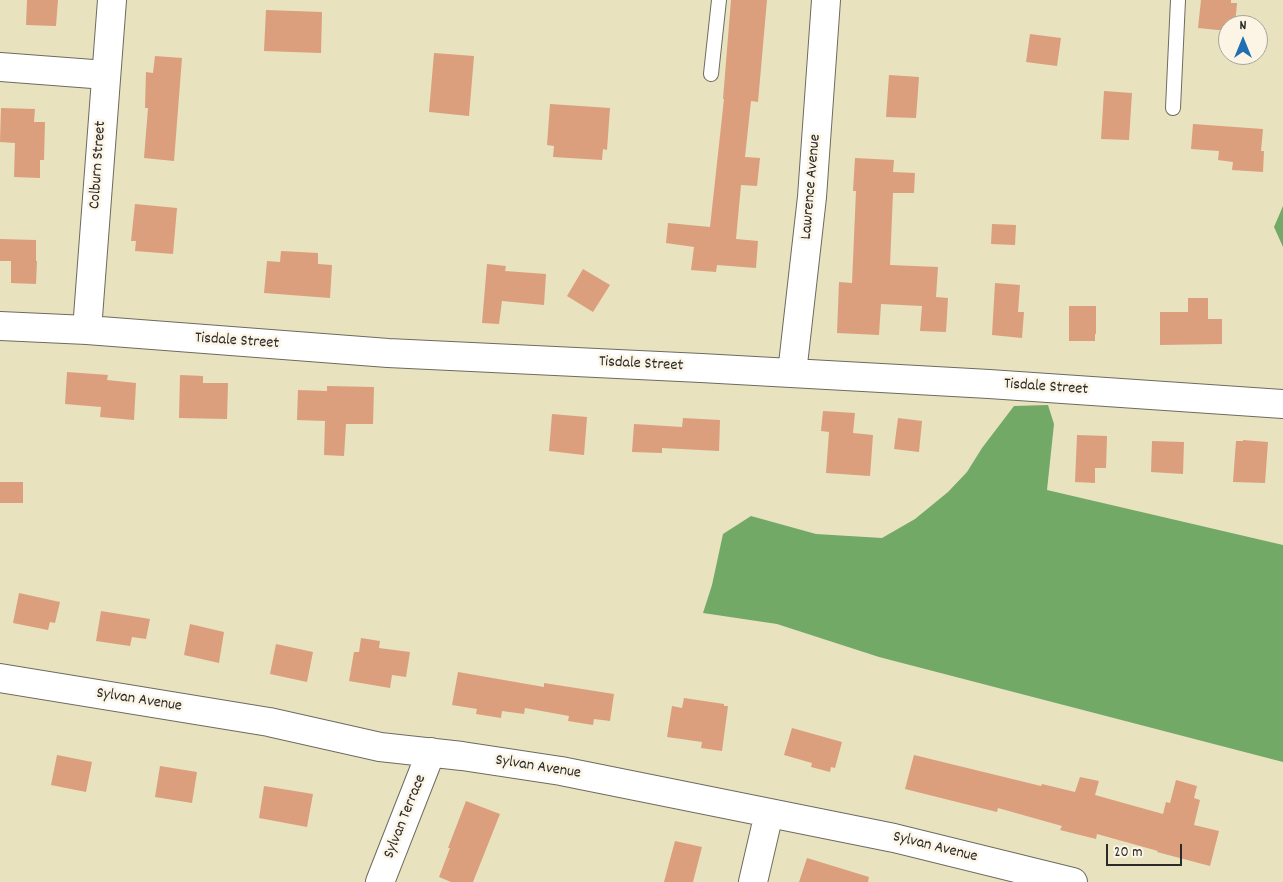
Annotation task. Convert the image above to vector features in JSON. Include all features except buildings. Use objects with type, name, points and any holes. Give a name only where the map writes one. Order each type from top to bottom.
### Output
[{"type":"street","name":"Colburn Street","points":[[86,330],[112,0]]},
{"type":"street","name":"Lawrence Avenue","points":[[792,373],[812,197],[826,0]]},
{"type":"street","points":[[0,67],[106,75]]},
{"type":"street","name":"Tisdale Street","points":[[0,326],[86,330],[388,353],[1026,386],[1283,404]]},
{"type":"street","name":"Sylvan Avenue","points":[[0,678],[269,722],[380,746],[561,771],[894,838],[1072,882]]},
{"type":"street","name":"Sylvan Terrace","points":[[380,882],[431,752]]},
{"type":"street","points":[[753,882],[769,813]]},
{"type":"lane","points":[[711,74],[719,0]]},
{"type":"lane","points":[[1173,108],[1178,0]]},
{"type":"green space","points":[[1283,206],[1283,247],[1274,227]]},
{"type":"green space","points":[[1048,405],[1054,424],[1047,490],[1283,545],[1283,762],[879,657],[777,624],[703,613],[712,585],[723,534],[751,516],[816,534],[882,538],[915,519],[948,492],[967,472],[982,448],[1014,406]]}]
